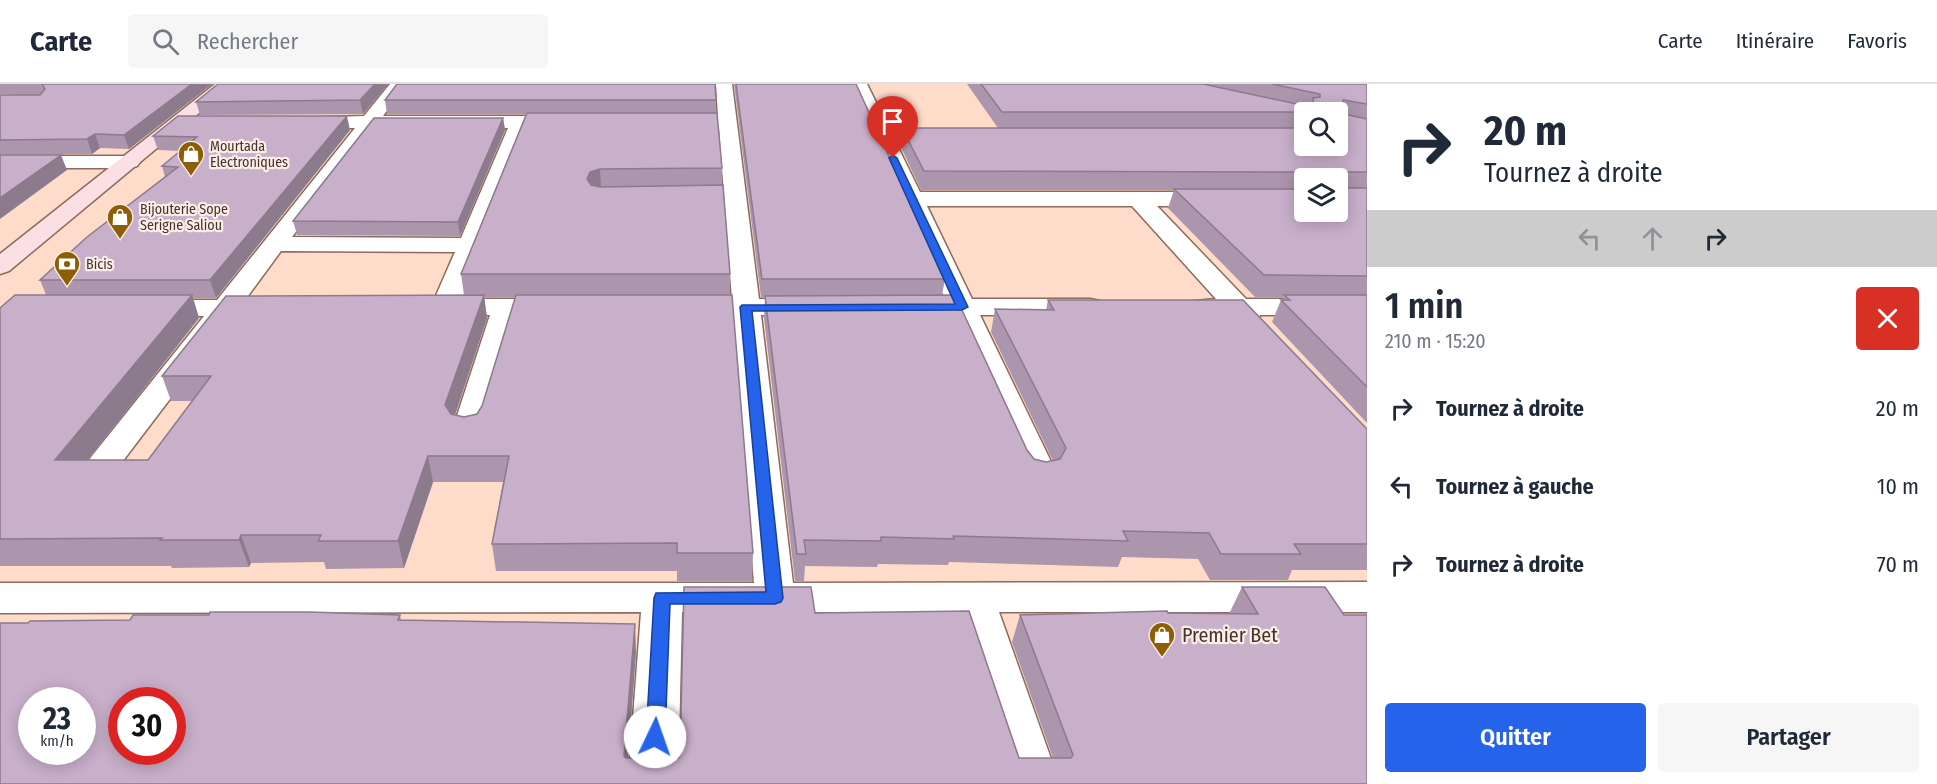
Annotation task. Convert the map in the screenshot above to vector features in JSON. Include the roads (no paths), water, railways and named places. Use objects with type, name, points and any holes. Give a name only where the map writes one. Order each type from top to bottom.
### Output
[{"type":"street","points":[[0,266],[226,84]]},
{"type":"street","points":[[104,464],[399,84]]},
{"type":"street","points":[[724,84],[727,122],[724,196],[746,307],[775,598]]},
{"type":"street","points":[[859,84],[895,137],[912,199],[1040,474]]},
{"type":"street","points":[[179,122],[203,122]]},
{"type":"street","points":[[286,122],[589,122]]},
{"type":"street","points":[[445,307],[520,122]]},
{"type":"street","points":[[658,122],[727,122]]},
{"type":"street","points":[[0,162],[130,162]]},
{"type":"street","points":[[912,199],[1294,199]]},
{"type":"street","points":[[1138,199],[1263,333]]},
{"type":"street","points":[[275,244],[471,245]]},
{"type":"street","points":[[410,307],[586,307]]},
{"type":"street","points":[[666,307],[837,307]]},
{"type":"street","points":[[894,307],[1112,307]]},
{"type":"street","points":[[1181,307],[1367,307]]},
{"type":"street","points":[[130,308],[283,308]]},
{"type":"street","points":[[468,431],[506,308]]},
{"type":"street","points":[[974,597],[1035,784]]},
{"type":"street","points":[[0,598],[1367,597]]},
{"type":"street","points":[[653,784],[662,598]]},
{"type":"place","name":"Mourtada Electroniques","points":[[191,177]]},
{"type":"place","name":"Bijouterie Sope Serigne Saliou","points":[[120,240]]},
{"type":"place","name":"Bicis","points":[[67,287]]},
{"type":"place","name":"Premier Bet","points":[[1162,658]]}]
